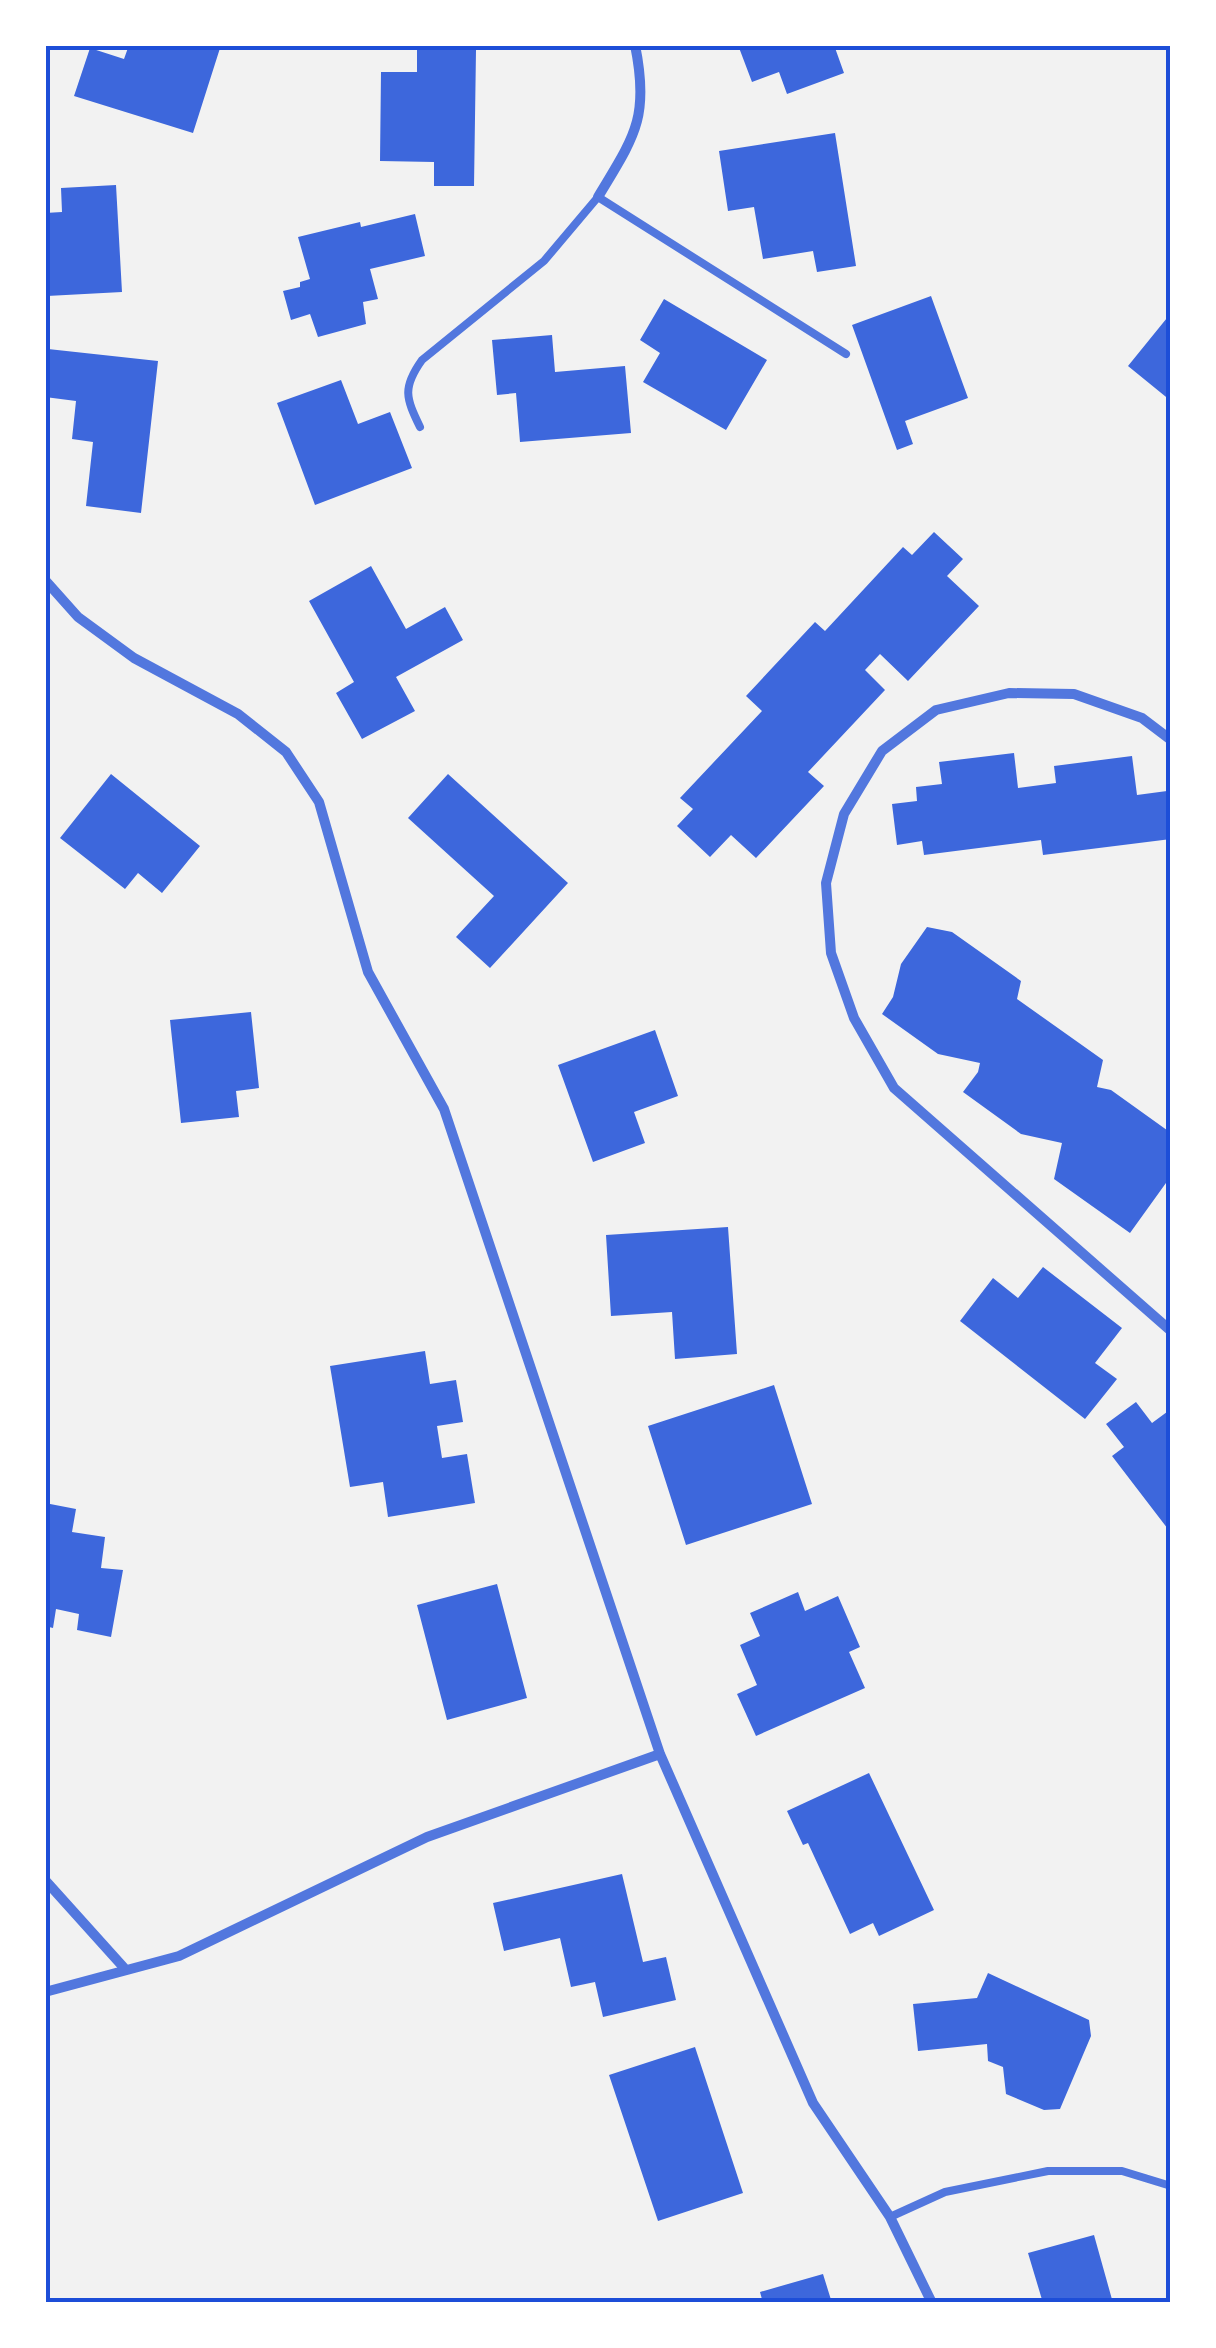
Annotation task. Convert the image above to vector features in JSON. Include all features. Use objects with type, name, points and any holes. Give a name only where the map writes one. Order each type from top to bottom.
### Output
[{"type":"street","points":[[598,196],[635,135],[641,99],[635,45]]},
{"type":"street","points":[[45,580],[78,618],[134,658],[238,714],[274,742],[286,752],[319,802],[368,972],[444,1109],[660,1754],[813,2104],[890,2217],[932,2303]]},
{"type":"street","points":[[1171,740],[1142,718],[1074,694],[1009,693],[936,710],[882,751],[844,814],[826,883],[831,953],[854,1018],[894,1088],[1171,1331]]},
{"type":"street","points":[[45,1992],[178,1956],[426,1838],[660,1754]]},
{"type":"street","points":[[45,1880],[126,1970]]},
{"type":"lane","points":[[420,427],[407,400],[410,376],[422,360],[544,261],[598,196],[846,354]]},
{"type":"lane","points":[[890,2217],[946,2192],[1048,2171],[1122,2172],[1171,2186]]},
{"type":"building","points":[[129,45],[221,45],[193,133],[74,96],[90,48],[124,59]]},
{"type":"building","points":[[738,45],[834,45],[844,73],[787,94],[779,72],[752,82]]},
{"type":"building","points":[[417,49],[476,50],[474,186],[434,186],[434,162],[380,161],[381,72],[417,72]]},
{"type":"building","points":[[835,133],[856,266],[817,272],[813,251],[763,259],[754,207],[728,211],[719,151]]},
{"type":"building","points":[[116,185],[122,292],[47,296],[45,213],[62,212],[61,188]]},
{"type":"building","points":[[415,214],[425,256],[370,269],[378,299],[363,302],[366,324],[318,337],[310,314],[291,320],[283,291],[300,287],[300,282],[310,279],[298,237]]},
{"type":"building","points":[[931,296],[968,398],[905,421],[913,444],[897,450],[852,325]]},
{"type":"building","points":[[664,299],[767,360],[726,430],[643,382],[660,353],[640,340]]},
{"type":"building","points":[[1171,313],[1171,401],[1128,366]]},
{"type":"building","points":[[552,335],[555,372],[625,366],[631,433],[520,442],[516,393],[497,395],[492,340]]},
{"type":"building","points":[[48,349],[158,361],[141,513],[86,506],[93,442],[72,439],[76,401],[45,397]]},
{"type":"building","points":[[341,380],[358,424],[390,412],[412,468],[315,505],[277,403]]},
{"type":"building","points":[[934,532],[963,559],[947,576],[979,606],[908,681],[880,654],[865,670],[885,690],[808,772],[824,786],[756,858],[731,835],[710,857],[677,826],[693,809],[680,798],[762,711],[746,696],[815,622],[825,631],[903,547],[912,555]]},
{"type":"building","points":[[371,566],[406,629],[445,607],[463,640],[396,677],[415,711],[362,739],[336,693],[354,682],[309,601]]},
{"type":"building","points":[[1014,753],[1018,788],[1056,783],[1054,766],[1132,756],[1137,795],[1167,791],[1171,839],[1043,855],[1041,840],[924,855],[922,841],[897,845],[892,804],[917,801],[916,787],[942,784],[939,762]]},
{"type":"building","points":[[111,774],[200,846],[162,893],[138,873],[125,889],[60,838]]},
{"type":"building","points":[[448,774],[568,883],[490,968],[456,937],[494,896],[408,818]]},
{"type":"building","points":[[927,927],[952,932],[1021,981],[1017,999],[1103,1060],[1097,1087],[1111,1090],[1171,1133],[1171,1176],[1130,1233],[1054,1179],[1062,1143],[1021,1134],[963,1092],[980,1063],[938,1054],[882,1014],[893,997],[901,964]]},
{"type":"building","points":[[251,1012],[259,1088],[236,1091],[239,1117],[181,1123],[170,1020]]},
{"type":"building","points":[[655,1030],[678,1096],[634,1112],[645,1143],[593,1162],[558,1065]]},
{"type":"building","points":[[728,1227],[737,1354],[675,1359],[672,1312],[611,1316],[606,1235]]},
{"type":"building","points":[[1043,1267],[1122,1328],[1095,1363],[1117,1379],[1085,1419],[960,1321],[993,1278],[1018,1298]]},
{"type":"building","points":[[425,1351],[430,1384],[456,1380],[463,1422],[437,1426],[442,1458],[467,1454],[475,1503],[388,1517],[383,1482],[350,1487],[330,1366]]},
{"type":"building","points":[[774,1385],[812,1504],[686,1545],[648,1426]]},
{"type":"building","points":[[1136,1402],[1152,1423],[1171,1409],[1171,1533],[1112,1456],[1124,1447],[1106,1424]]},
{"type":"building","points":[[45,1503],[76,1509],[72,1532],[105,1537],[101,1568],[123,1570],[111,1637],[77,1630],[79,1614],[56,1609],[53,1628],[45,1626]]},
{"type":"building","points":[[497,1584],[527,1698],[447,1720],[417,1605]]},
{"type":"building","points":[[798,1592],[805,1611],[838,1596],[860,1647],[849,1652],[865,1688],[756,1736],[737,1694],[757,1685],[740,1645],[760,1636],[750,1613]]},
{"type":"building","points":[[869,1773],[934,1910],[879,1936],[873,1923],[850,1934],[808,1843],[803,1845],[787,1811]]},
{"type":"building","points":[[622,1874],[643,1962],[666,1957],[676,2000],[603,2017],[595,1982],[571,1987],[560,1938],[504,1951],[493,1903]]},
{"type":"building","points":[[988,1973],[1089,2020],[1091,2036],[1060,2109],[1044,2110],[1006,2094],[1003,2067],[988,2061],[987,2044],[918,2051],[913,2004],[977,1998]]},
{"type":"building","points":[[695,2047],[743,2193],[658,2221],[609,2075]]},
{"type":"building","points":[[1094,2235],[1113,2303],[1043,2303],[1028,2253]]},
{"type":"building","points":[[823,2274],[832,2303],[763,2303],[760,2292]]}]
